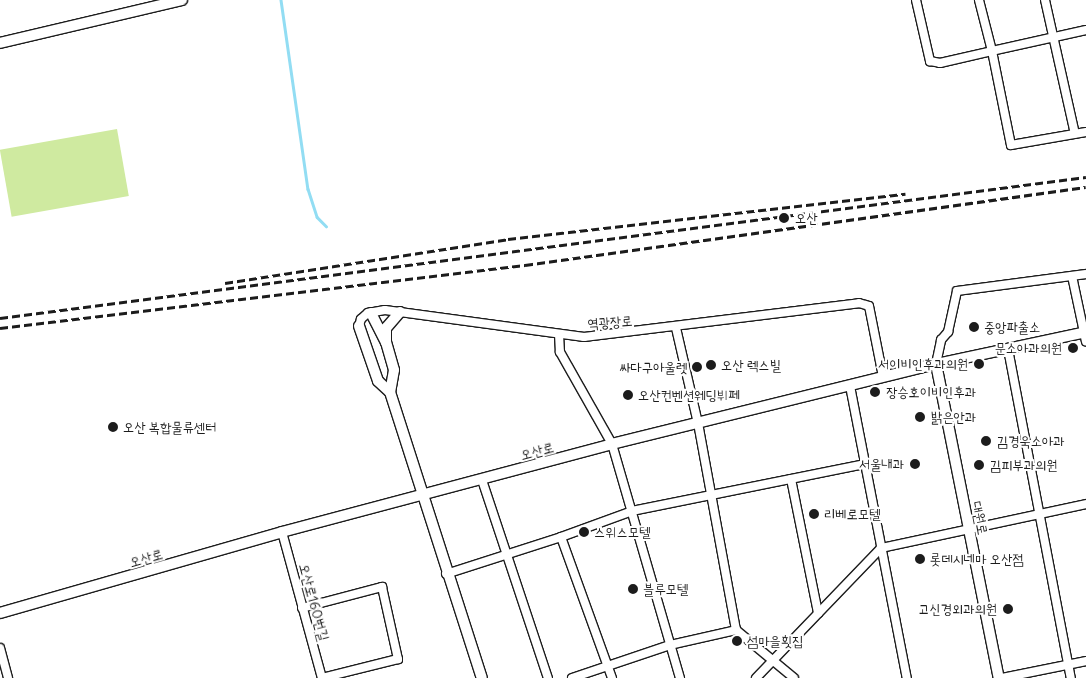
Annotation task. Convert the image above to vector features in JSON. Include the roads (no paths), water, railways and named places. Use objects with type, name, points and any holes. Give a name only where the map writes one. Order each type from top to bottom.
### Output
[{"type":"street","points":[[0,43],[182,0]]},
{"type":"street","points":[[916,0],[930,62],[940,63],[1086,30]]},
{"type":"street","points":[[979,0],[992,51],[1011,145],[1086,132]]},
{"type":"street","points":[[1044,0],[1075,134]]},
{"type":"street","points":[[936,364],[941,340],[948,332],[957,290],[1086,274]]},
{"type":"street","points":[[1072,276],[1085,336]]},
{"type":"street","name":"역광장로","points":[[371,313],[400,312],[584,337],[676,328],[859,303],[869,306],[883,377]]},
{"type":"street","points":[[386,342],[386,328],[400,312]]},
{"type":"street","points":[[390,392],[378,381],[359,326],[361,319],[371,313],[386,342],[394,370],[390,392],[446,574],[482,678]]},
{"type":"street","points":[[676,328],[698,423],[736,630],[794,678]]},
{"type":"street","points":[[559,334],[560,352],[612,444],[680,678]]},
{"type":"street","name":"오산로","points":[[0,613],[282,532],[422,497],[612,444],[936,364],[1085,336]]},
{"type":"street","points":[[1008,349],[1038,514],[1071,678]]},
{"type":"street","name":"대원로","points":[[936,364],[968,529],[1001,678]]},
{"type":"street","points":[[850,386],[907,678]]},
{"type":"street","points":[[446,574],[561,537],[632,511],[865,464]]},
{"type":"street","points":[[791,479],[818,613]]},
{"type":"street","points":[[482,480],[548,678]]},
{"type":"street","points":[[756,678],[881,548],[1086,504]]},
{"type":"street","name":"오산로160번길","points":[[282,532],[322,678]]},
{"type":"street","points":[[561,537],[612,678]]},
{"type":"street","points":[[302,608],[382,587],[398,659],[322,678]]},
{"type":"street","points":[[572,678],[670,645],[736,630]]},
{"type":"street","points":[[0,648],[8,678]]},
{"type":"street","points":[[1001,678],[1086,661]]},
{"type":"waterway","points":[[281,0],[308,189],[317,217],[326,226]]},
{"type":"railway","points":[[0,318],[1086,177]]},
{"type":"railway","points":[[0,328],[525,265],[1086,187]]},
{"type":"railway","points":[[225,283],[508,239],[905,194]]},
{"type":"place","name":"오산","points":[[784,218]]},
{"type":"place","name":"중앙파출소","points":[[974,327]]},
{"type":"place","name":"문소아과의원","points":[[1073,348]]},
{"type":"place","name":"서이비인후과의원","points":[[979,364]]},
{"type":"place","name":"오산 렉스빌","points":[[711,365]]},
{"type":"place","name":"싸다구아울렛","points":[[697,367]]},
{"type":"place","name":"장승호이비인후과","points":[[875,392]]},
{"type":"place","name":"오산컨벤션웨딩뷔페","points":[[628,395]]},
{"type":"place","name":"밝은안과","points":[[920,417]]},
{"type":"place","name":"오산 복합물류센터","points":[[113,427]]},
{"type":"place","name":"김경욱소아과","points":[[986,441]]},
{"type":"place","name":"서울내과","points":[[915,464]]},
{"type":"place","name":"김피부과의원","points":[[979,465]]},
{"type":"place","name":"리베로모텔","points":[[814,514]]},
{"type":"place","name":"스위스모텔","points":[[584,532]]},
{"type":"place","name":"롯데시네마 오산점","points":[[920,559]]},
{"type":"place","name":"블루모텔","points":[[633,589]]},
{"type":"place","name":"고신경외과의원","points":[[1008,609]]},
{"type":"place","name":"섬마을횟집","points":[[737,641]]}]
